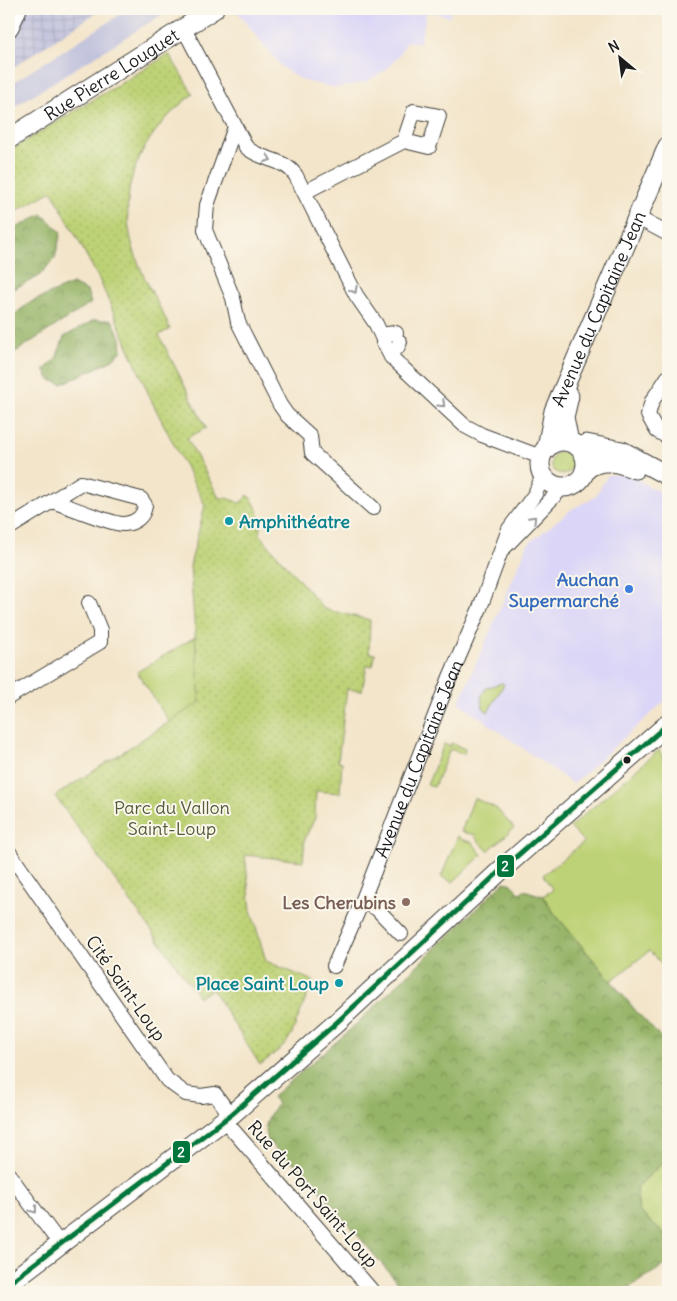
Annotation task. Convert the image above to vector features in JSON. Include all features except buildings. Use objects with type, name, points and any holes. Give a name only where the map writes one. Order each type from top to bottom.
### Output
[{"type":"main road","points":[[9,27],[16,9]]},
{"type":"main road","name":"Rue Pierre Louguet","points":[[9,138],[214,9]]},
{"type":"main road","name":"Avenue du Capitaine Jean","points":[[575,445],[564,417],[566,402],[642,219],[668,146]]},
{"type":"main road","name":"Avenue du Capitaine Jean","points":[[544,460],[554,411],[668,166]]},
{"type":"main road","points":[[668,476],[622,451],[586,444],[575,445],[558,442],[544,460],[551,484],[563,487],[577,482],[585,470],[593,464],[621,463],[668,488]]},
{"type":"main road","points":[[575,445],[586,462],[585,470]]},
{"type":"main road","points":[[9,1283],[228,1118],[335,1024],[502,870],[668,724]]},
{"type":"street","points":[[184,29],[234,127],[252,152],[292,169],[356,295],[368,311],[386,347],[410,374],[459,420],[476,432],[544,460]]},
{"type":"street","points":[[234,127],[207,205],[204,223],[207,237],[233,298],[238,322],[280,405],[287,415],[310,436],[312,452],[373,508]]},
{"type":"street","points":[[305,192],[404,141]]},
{"type":"street","points":[[642,219],[668,234]]},
{"type":"street","points":[[386,347],[387,334],[398,338]]},
{"type":"street","points":[[668,377],[652,401],[648,415],[657,431],[668,438]]},
{"type":"street","name":"Avenue du Capitaine Jean","points":[[334,966],[362,902],[509,529],[535,494],[544,460]]},
{"type":"street","points":[[9,528],[52,501],[81,484],[141,499],[146,505],[145,512],[137,520],[123,524],[52,501]]},
{"type":"street","points":[[502,550],[563,487]]},
{"type":"street","points":[[9,697],[100,642],[100,630],[89,602]]},
{"type":"street","name":"Cité Saint-Loup","points":[[9,852],[167,1080],[186,1094],[202,1096],[215,1094],[228,1118]]},
{"type":"street","points":[[362,902],[376,908],[401,934]]},
{"type":"street","name":"Rue du Port Saint-Loup","points":[[228,1118],[373,1292]]},
{"type":"street","points":[[9,1175],[60,1244]]},
{"type":"shaded area","points":[[9,9],[102,9],[9,70]]},
{"type":"shaded area","points":[[129,9],[171,9],[9,110],[9,85]]},
{"type":"shaded area","points":[[235,9],[451,9],[450,17],[427,11],[420,43],[407,41],[400,54],[386,70],[366,82],[337,88],[304,81],[291,74],[281,66]]},
{"type":"shaded area","points":[[628,474],[668,497],[668,698],[573,784],[459,703],[528,544],[572,509],[595,497],[608,475]]},
{"type":"green space","name":"Parc du Vallon Saint-Loup","points":[[169,54],[193,94],[174,110],[145,147],[135,167],[129,188],[128,211],[130,234],[137,259],[170,329],[159,335],[206,428],[187,438],[219,498],[227,498],[240,503],[248,495],[255,504],[258,514],[260,535],[324,609],[370,620],[369,653],[375,654],[373,666],[367,665],[362,691],[347,689],[338,761],[342,762],[340,793],[316,791],[315,818],[305,838],[303,861],[245,855],[251,910],[266,961],[313,981],[292,1033],[285,1045],[260,1065],[212,989],[199,997],[55,796],[200,702],[190,566],[205,505],[152,402],[100,281],[52,191],[9,215],[9,151]]},
{"type":"green space","points":[[42,214],[61,232],[55,258],[38,277],[9,291],[9,232]]},
{"type":"green space","points":[[72,284],[87,291],[91,303],[9,356],[9,319],[29,303]]},
{"type":"green space","points":[[94,320],[112,320],[121,338],[122,351],[109,362],[62,384],[50,380],[44,370],[56,359],[64,337]]},
{"type":"green space","points":[[562,452],[570,455],[573,463],[570,471],[562,474],[554,471],[551,463],[554,455]]},
{"type":"green space","points":[[195,637],[201,702],[169,722],[137,672]]},
{"type":"green space","points":[[501,683],[504,684],[488,712],[483,708],[481,697],[486,688]]},
{"type":"green space","points":[[451,743],[465,749],[464,754],[450,749],[434,787],[427,785],[444,744],[450,746]]},
{"type":"green space","points":[[659,750],[668,766],[668,970],[649,951],[611,981],[554,913],[543,896],[553,890],[543,875],[584,842],[570,827]]},
{"type":"green space","points":[[474,798],[496,808],[514,828],[488,851],[475,837],[476,835],[461,832]]},
{"type":"green space","points":[[458,836],[463,840],[472,842],[482,855],[453,882],[441,877]]},
{"type":"green space","points":[[504,882],[510,883],[520,893],[524,890],[543,896],[554,913],[636,1011],[668,1045],[668,1158],[636,1188],[639,1211],[668,1238],[668,1263],[622,1292],[406,1292],[312,1182],[294,1163],[273,1147],[267,1138],[265,1129],[272,1111],[278,1104],[272,1097],[351,1029]]},
{"type":"green space","points":[[668,1158],[668,1238],[639,1211],[636,1188]]},
{"type":"transit line","name":"2","points":[[9,1283],[232,1114],[335,1024],[501,870],[668,724]]},
{"type":"place","name":"Amphithéatre","points":[[229,521]]},
{"type":"place","name":"Auchan Supermarché","points":[[629,589]]},
{"type":"place","name":"Les Cherubins","points":[[406,902]]},
{"type":"place","name":"Place Saint Loup","points":[[339,983]]}]
